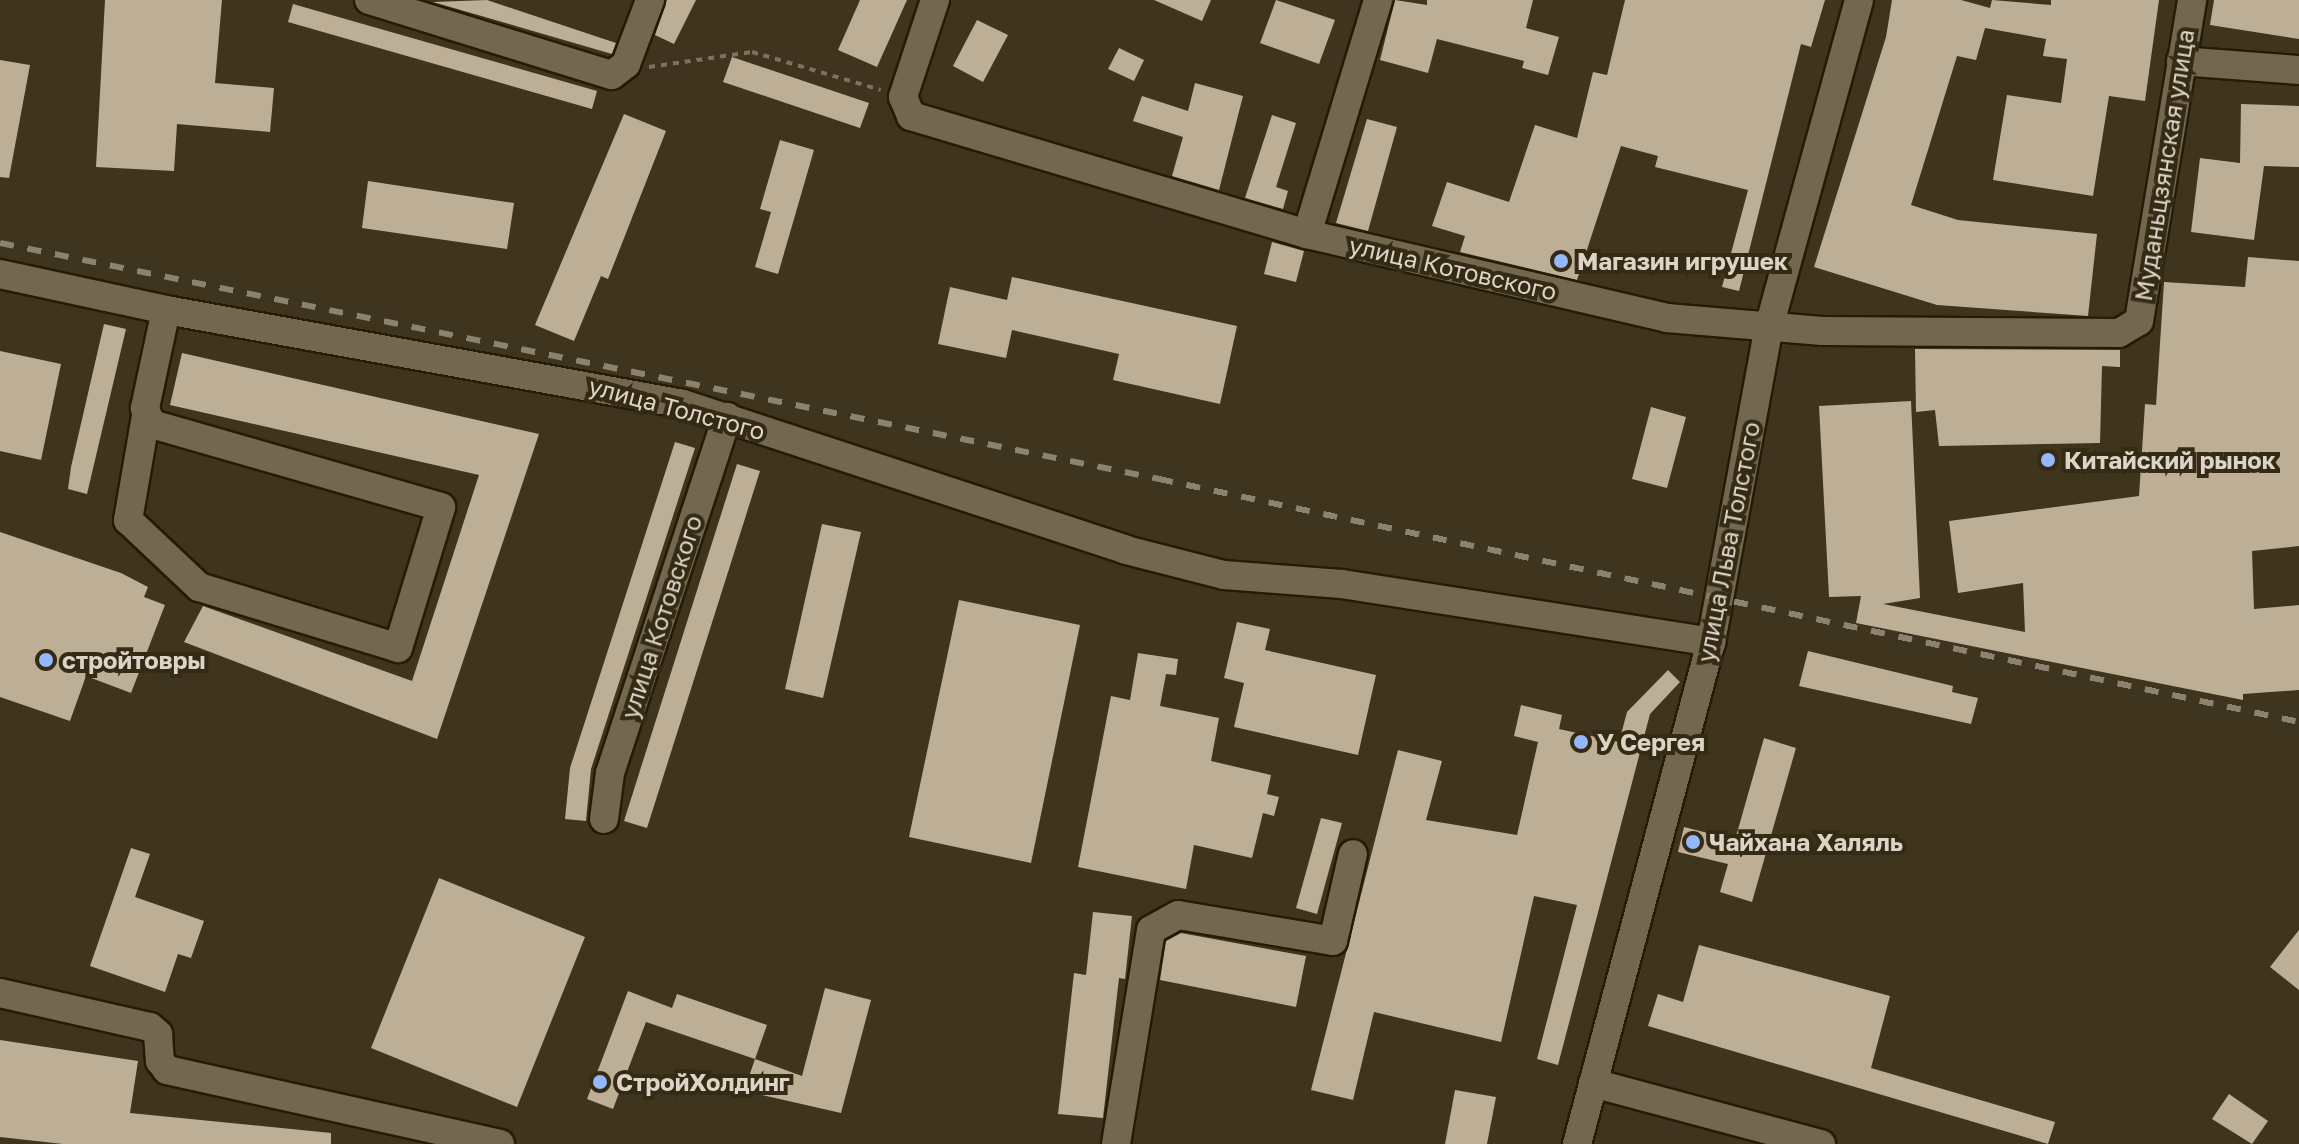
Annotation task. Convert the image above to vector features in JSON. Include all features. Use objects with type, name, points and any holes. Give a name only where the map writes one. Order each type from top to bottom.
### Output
[{"type":"street","points":[[369,0],[619,69],[650,0]]},
{"type":"street","points":[[903,97],[935,0]]},
{"type":"street","points":[[1307,234],[1378,0]]},
{"type":"street","name":"улица Льва Толстого","points":[[1577,1144],[1711,642],[1769,327],[1859,0]]},
{"type":"street","name":"Муданьцзянская улица","points":[[2133,327],[2139,321],[2192,0]]},
{"type":"street","points":[[2181,61],[2299,70]]},
{"type":"street","name":"улица Котовского","points":[[903,97],[905,108],[922,122],[1307,234],[1667,318],[1769,327],[2119,333],[2133,327]]},
{"type":"street","name":"улица Толстого","points":[[0,274],[166,310],[596,384],[727,417],[1126,550],[1224,575],[1342,584],[1711,642]]},
{"type":"street","points":[[146,416],[151,424],[441,507],[398,648],[199,587],[128,520],[146,416],[166,310]]},
{"type":"street","name":"улица Котовского","points":[[604,819],[610,773],[727,417]]},
{"type":"street","points":[[1116,1144],[1151,930],[1178,915],[1333,941],[1353,854]]},
{"type":"street","points":[[0,993],[150,1027],[158,1034],[160,1061],[167,1070],[500,1144]]},
{"type":"street","points":[[1593,1083],[1821,1144]]},
{"type":"path","points":[[619,69],[752,52],[903,97]]},
{"type":"building","points":[[105,0],[222,0],[215,83],[274,88],[270,132],[177,124],[174,171],[96,167]]},
{"type":"building","points":[[487,0],[616,43],[612,54],[433,2]]},
{"type":"building","points":[[667,0],[696,0],[674,44],[655,35]]},
{"type":"building","points":[[860,0],[907,0],[877,67],[838,50]]},
{"type":"building","points":[[1154,0],[1211,0],[1202,21]]},
{"type":"building","points":[[1276,0],[1335,20],[1319,64],[1260,43]]},
{"type":"building","points":[[1395,0],[1427,5],[1427,0],[1533,0],[1526,28],[1559,37],[1548,75],[1522,68],[1524,61],[1437,39],[1428,73],[1380,60]]},
{"type":"building","points":[[1625,0],[1825,0],[1811,47],[1801,44],[1739,291],[1722,287],[1748,190],[1655,167],[1658,156],[1621,146],[1577,280],[1460,252],[1465,236],[1432,226],[1447,182],[1509,202],[1535,125],[1577,138],[1593,72],[1607,75]]},
{"type":"building","points":[[1892,0],[1961,0],[1990,8],[1992,0],[2051,5],[2051,0],[2159,0],[2145,101],[2109,96],[2093,196],[1993,180],[2007,95],[2061,103],[2067,59],[2043,56],[2046,39],[1985,28],[1976,60],[1957,56],[1911,205],[1958,220],[2097,234],[2088,316],[1937,305],[1814,267],[1886,37]]},
{"type":"building","points":[[2214,0],[2299,0],[2299,39],[2210,25]]},
{"type":"building","points":[[293,4],[597,91],[592,109],[288,22]]},
{"type":"building","points":[[977,20],[1008,35],[983,82],[953,66]]},
{"type":"building","points":[[1119,48],[1144,60],[1134,81],[1108,69]]},
{"type":"building","points":[[732,57],[869,103],[860,128],[723,82]]},
{"type":"building","points":[[0,60],[30,65],[9,178],[0,177]]},
{"type":"building","points":[[1195,83],[1243,96],[1219,190],[1172,176],[1183,137],[1133,121],[1142,96],[1188,111]]},
{"type":"building","points":[[2241,104],[2299,106],[2299,167],[2264,166],[2254,240],[2191,232],[2200,158],[2240,163]]},
{"type":"building","points":[[624,114],[666,131],[608,279],[601,276],[574,341],[535,325]]},
{"type":"building","points":[[1272,115],[1296,123],[1276,187],[1288,191],[1283,209],[1245,198]]},
{"type":"building","points":[[1367,119],[1397,127],[1368,231],[1336,223]]},
{"type":"building","points":[[780,140],[814,150],[778,274],[755,267],[771,212],[760,209]]},
{"type":"building","points":[[368,181],[514,203],[507,249],[362,228]]},
{"type":"building","points":[[1272,242],[1304,251],[1296,282],[1264,274]]},
{"type":"building","points":[[2248,257],[2299,261],[2299,546],[2252,551],[2254,609],[2299,605],[2299,690],[2243,694],[2243,700],[1856,623],[1861,596],[1829,597],[1819,406],[1911,401],[1920,598],[1883,604],[2025,632],[2023,583],[1958,593],[1949,521],[2139,496],[2145,404],[2156,405],[2164,282],[2245,287]]},
{"type":"building","points":[[1012,277],[1237,326],[1220,404],[1113,380],[1119,354],[1012,330],[1006,358],[938,344],[950,287],[1007,300]]},
{"type":"building","points":[[104,324],[126,329],[87,494],[68,489]]},
{"type":"building","points":[[1915,349],[2120,350],[2120,367],[2102,366],[2100,443],[1939,446],[1935,410],[1916,412]]},
{"type":"building","points":[[0,351],[61,364],[41,460],[0,451]]},
{"type":"building","points":[[182,353],[539,434],[437,739],[184,642],[203,606],[412,681],[479,475],[170,405]]},
{"type":"building","points":[[1651,407],[1686,417],[1667,488],[1632,479]]},
{"type":"building","points":[[675,442],[695,448],[591,769],[586,821],[565,819],[570,768]]},
{"type":"building","points":[[737,464],[760,471],[647,828],[624,821]]},
{"type":"building","points":[[822,524],[861,532],[823,698],[785,689]]},
{"type":"building","points":[[0,532],[121,573],[148,587],[144,597],[165,605],[131,693],[86,676],[70,721],[0,697]]},
{"type":"building","points":[[959,600],[1080,625],[1031,863],[909,837]]},
{"type":"building","points":[[1237,622],[1270,629],[1265,650],[1376,675],[1358,755],[1234,727],[1244,683],[1224,678]]},
{"type":"building","points":[[1808,651],[1953,686],[1952,692],[1978,698],[1971,724],[1799,686]]},
{"type":"building","points":[[1138,653],[1178,659],[1176,675],[1166,674],[1160,706],[1219,718],[1211,761],[1271,775],[1267,794],[1279,797],[1274,816],[1263,813],[1252,858],[1194,845],[1186,889],[1078,867],[1111,696],[1130,700]]},
{"type":"building","points":[[1668,670],[1680,682],[1650,714],[1558,1065],[1537,1059],[1577,905],[1534,896],[1501,1042],[1374,1012],[1353,1100],[1311,1090],[1398,750],[1442,761],[1426,820],[1517,835],[1538,742],[1514,736],[1521,705],[1562,715],[1559,729],[1619,742],[1627,712]]},
{"type":"building","points":[[1764,738],[1796,748],[1752,902],[1720,892],[1728,864],[1678,852],[1684,827],[1735,840]]},
{"type":"building","points":[[1321,818],[1342,823],[1317,914],[1296,908]]},
{"type":"building","points":[[131,848],[150,854],[135,897],[204,921],[191,958],[178,954],[165,992],[90,966]]},
{"type":"building","points":[[439,878],[585,937],[517,1107],[371,1048]]},
{"type":"building","points":[[1093,912],[1132,916],[1125,979],[1119,978],[1103,1118],[1058,1114],[1074,973],[1086,975]]},
{"type":"building","points":[[2299,930],[2299,990],[2270,967]]},
{"type":"building","points":[[1181,933],[1306,956],[1296,1007],[1160,980],[1166,941]]},
{"type":"building","points":[[1699,945],[1890,996],[1871,1068],[2055,1122],[2048,1144],[1648,1026],[1658,994],[1683,1002]]},
{"type":"building","points":[[825,988],[871,1000],[841,1113],[744,1091],[755,1059],[802,1076]]},
{"type":"building","points":[[628,991],[672,1008],[677,994],[767,1025],[755,1059],[646,1022],[613,1109],[587,1099]]},
{"type":"building","points":[[0,1040],[138,1061],[130,1113],[331,1133],[331,1144],[63,1144],[0,1137]]},
{"type":"building","points":[[1455,1090],[1496,1097],[1487,1144],[1445,1144]]},
{"type":"building","points":[[2229,1094],[2268,1121],[2252,1144],[2212,1119]]},
{"type":"railway","points":[[0,243],[1159,479],[2299,722]]},
{"type":"place","name":"Магазин игрушек","points":[[1561,261]]},
{"type":"place","name":"Китайский рынок","points":[[2048,460]]},
{"type":"place","name":"стройтовры","points":[[46,660]]},
{"type":"place","name":"У Сергея","points":[[1581,742]]},
{"type":"place","name":"Чайхана Халяль","points":[[1693,842]]},
{"type":"place","name":"СтройХолдинг","points":[[600,1082]]}]
